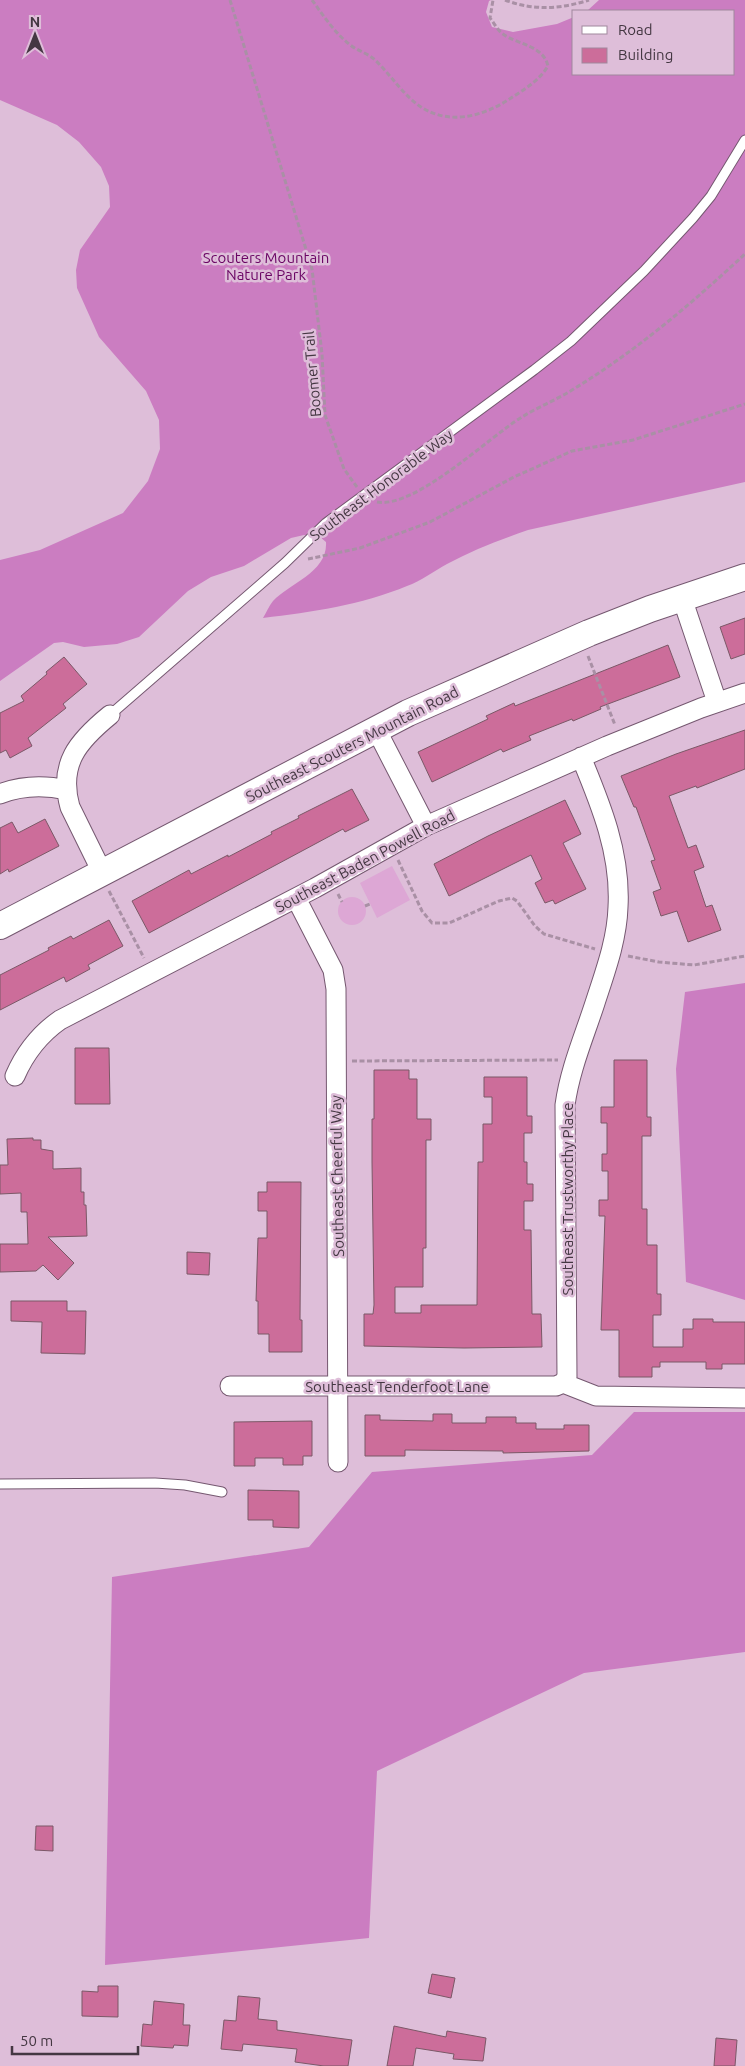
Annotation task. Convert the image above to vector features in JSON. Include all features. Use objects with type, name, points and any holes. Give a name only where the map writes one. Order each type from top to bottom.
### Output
[{"type":"street","name":"Southeast Scouters Mountain Road","points":[[0,926],[108,879],[160,843],[408,713],[580,637],[682,598],[745,577]]},
{"type":"street","points":[[682,598],[717,702]]},
{"type":"street","name":"Southeast Baden Powell Road","points":[[15,1076],[28,1052],[47,1029],[60,1020],[296,898],[426,826],[580,757],[717,702],[745,693]]},
{"type":"street","name":"Southeast Honorable Way","points":[[108,879],[70,807],[67,790],[68,770],[76,747],[110,715]]},
{"type":"street","points":[[376,729],[426,826]]},
{"type":"street","name":"Southeast Trustworthy Place","points":[[563,1383],[567,1377],[565,1105],[574,1060],[604,977],[618,908],[616,866],[607,826],[580,757]]},
{"type":"street","points":[[0,794],[22,787],[33,786],[49,786],[67,790]]},
{"type":"street","name":"Southeast Cheerful Way","points":[[296,898],[333,970],[336,989],[338,1462]]},
{"type":"street","points":[[563,1383],[596,1396],[745,1398]]},
{"type":"street","name":"Southeast Tenderfoot Lane","points":[[230,1386],[556,1386],[563,1383]]},
{"type":"lane","name":"Southeast Honorable Way","points":[[110,715],[285,562],[326,523],[534,370],[606,309],[693,218],[711,196],[745,140]]},
{"type":"lane","points":[[0,1484],[156,1483],[185,1485],[222,1492]]},
{"type":"path","name":"Boomer Trail","points":[[230,0],[312,269],[322,354],[325,415],[344,469],[363,496]]},
{"type":"path","points":[[312,0],[328,21],[350,44],[374,59],[393,81],[422,107],[449,118],[470,117],[494,109],[542,76],[548,66],[546,57],[538,51],[502,34],[490,18],[492,0]]},
{"type":"path","points":[[505,0],[520,6],[544,8],[568,6],[589,0]]},
{"type":"path","points":[[363,496],[372,501],[382,503],[403,499],[444,474],[520,418],[572,390],[632,350],[700,296],[745,254]]},
{"type":"path","points":[[285,562],[360,548],[430,522],[514,477],[572,451],[633,440],[745,404]]},
{"type":"path","points":[[580,637],[621,740]]},
{"type":"path","points":[[391,846],[422,911],[432,923],[449,923],[499,900],[512,898],[517,900],[535,926],[544,934],[610,953],[659,962],[694,965],[745,956]]},
{"type":"path","points":[[108,879],[108,890],[152,973]]},
{"type":"path","points":[[365,906],[370,904]]},
{"type":"path","points":[[336,1061],[574,1060]]},
{"type":"shaded area","points":[[392,866],[410,900],[377,918],[360,883]]},
{"type":"shaded area","points":[[352,897],[362,901],[366,911],[362,921],[352,925],[342,921],[338,911],[342,901]]},
{"type":"green space","name":"Scouters Mountain Nature Park","points":[[0,0],[491,0],[486,12],[492,27],[513,32],[557,24],[572,18],[572,75],[735,75],[735,10],[588,10],[599,0],[745,0],[745,482],[528,530],[467,554],[390,593],[336,607],[263,618],[273,601],[315,569],[325,552],[326,542],[320,537],[304,535],[291,538],[244,566],[211,577],[188,591],[139,637],[117,644],[84,647],[63,642],[54,643],[0,681],[0,560],[40,550],[123,513],[148,481],[160,449],[159,420],[146,391],[99,337],[77,288],[76,270],[80,250],[110,207],[109,186],[101,167],[79,142],[57,125],[0,100]]},
{"type":"green space","points":[[745,983],[745,1300],[686,1282],[676,1069],[685,992]]},
{"type":"green space","points":[[634,1412],[745,1412],[745,1652],[584,1673],[377,1771],[369,1938],[105,1965],[112,1577],[309,1547],[372,1472],[592,1455]]},
{"type":"building","points":[[745,618],[745,654],[731,659],[720,627]]},
{"type":"building","points":[[668,645],[680,677],[600,707],[601,709],[573,721],[572,719],[529,736],[531,740],[503,752],[501,749],[432,782],[418,752],[488,719],[486,716],[514,703],[515,706]]},
{"type":"building","points":[[64,657],[87,684],[63,704],[66,708],[28,738],[32,746],[10,758],[6,750],[0,753],[0,713],[24,701],[21,696]]},
{"type":"building","points":[[745,730],[745,769],[697,788],[696,786],[669,796],[688,848],[696,845],[704,867],[694,871],[706,907],[712,905],[721,930],[688,942],[677,911],[661,916],[653,892],[661,889],[651,861],[655,860],[636,807],[634,807],[621,776]]},
{"type":"building","points":[[352,789],[369,820],[345,832],[343,829],[149,933],[132,901],[189,870],[191,874],[228,855],[228,857],[272,834],[271,832],[299,818],[298,816]]},
{"type":"building","points":[[565,800],[581,834],[563,843],[586,889],[555,904],[553,900],[545,903],[535,883],[542,879],[531,855],[449,896],[434,864]]},
{"type":"building","points":[[45,819],[59,846],[9,872],[8,869],[0,874],[0,828],[12,822],[18,833]]},
{"type":"building","points":[[109,920],[123,946],[88,965],[90,969],[66,982],[64,977],[0,1010],[0,975],[49,950],[48,948],[71,936],[73,939]]},
{"type":"building","points":[[75,1048],[109,1048],[110,1104],[75,1104]]},
{"type":"building","points":[[614,1060],[647,1060],[647,1117],[651,1117],[651,1136],[642,1136],[642,1209],[647,1209],[647,1245],[657,1245],[657,1294],[661,1294],[661,1315],[653,1315],[653,1347],[683,1347],[683,1329],[693,1329],[693,1319],[713,1319],[713,1322],[745,1322],[745,1364],[722,1364],[722,1369],[706,1369],[706,1362],[660,1362],[660,1367],[652,1367],[652,1377],[619,1377],[619,1330],[601,1330],[605,1216],[599,1216],[599,1200],[608,1200],[608,1171],[602,1171],[602,1154],[607,1154],[607,1123],[601,1123],[601,1107],[614,1107]]},
{"type":"building","points":[[374,1070],[409,1070],[409,1079],[417,1079],[417,1119],[431,1119],[431,1140],[426,1140],[426,1248],[423,1248],[423,1287],[395,1287],[395,1313],[421,1313],[421,1305],[477,1305],[478,1162],[483,1162],[483,1124],[492,1124],[492,1097],[484,1097],[484,1077],[527,1077],[527,1116],[532,1116],[532,1133],[524,1133],[524,1162],[527,1162],[527,1184],[533,1184],[533,1201],[524,1201],[524,1230],[531,1230],[532,1314],[541,1314],[542,1347],[364,1346],[364,1314],[373,1314],[374,1305],[372,1119],[374,1119]]},
{"type":"building","points":[[33,1138],[33,1140],[41,1140],[41,1149],[53,1151],[53,1169],[81,1168],[81,1192],[84,1192],[84,1205],[86,1205],[87,1236],[48,1237],[74,1263],[58,1280],[43,1265],[36,1271],[0,1272],[0,1244],[28,1244],[27,1212],[21,1212],[21,1193],[0,1194],[0,1165],[8,1165],[7,1139]]},
{"type":"building","points":[[267,1182],[301,1182],[300,1320],[302,1320],[302,1352],[269,1352],[269,1334],[258,1334],[258,1301],[256,1301],[258,1238],[267,1238],[267,1211],[258,1211],[258,1192],[267,1192]]},
{"type":"building","points":[[187,1252],[210,1253],[209,1275],[187,1274]]},
{"type":"building","points":[[11,1301],[67,1301],[67,1311],[86,1311],[85,1354],[41,1353],[42,1322],[11,1321]]},
{"type":"building","points":[[433,1414],[452,1414],[452,1423],[486,1423],[486,1417],[516,1417],[516,1423],[536,1423],[536,1429],[564,1429],[564,1425],[589,1425],[589,1451],[503,1453],[503,1451],[405,1450],[405,1456],[365,1456],[365,1415],[380,1415],[380,1420],[433,1421]]},
{"type":"building","points":[[312,1421],[312,1456],[303,1456],[303,1465],[283,1465],[283,1458],[255,1458],[255,1466],[234,1466],[234,1422]]},
{"type":"building","points":[[248,1490],[299,1491],[299,1528],[273,1527],[273,1520],[248,1520]]},
{"type":"building","points":[[36,1826],[53,1826],[53,1851],[35,1850]]},
{"type":"building","points":[[432,1974],[455,1978],[451,1998],[428,1993]]},
{"type":"building","points":[[98,1986],[118,1986],[118,2017],[82,2016],[82,1991],[98,1992]]},
{"type":"building","points":[[238,1996],[260,1998],[258,2019],[277,2021],[277,2030],[352,2040],[348,2066],[324,2066],[295,2062],[297,2049],[243,2044],[242,2051],[221,2049],[224,2020],[236,2021]]},
{"type":"building","points":[[154,2001],[184,2004],[183,2025],[190,2025],[188,2046],[174,2045],[173,2048],[141,2046],[143,2024],[152,2025]]},
{"type":"building","points":[[394,2026],[446,2037],[447,2031],[486,2038],[483,2061],[453,2059],[454,2054],[416,2048],[413,2066],[387,2066]]},
{"type":"building","points":[[716,2038],[737,2040],[735,2066],[714,2066]]}]
